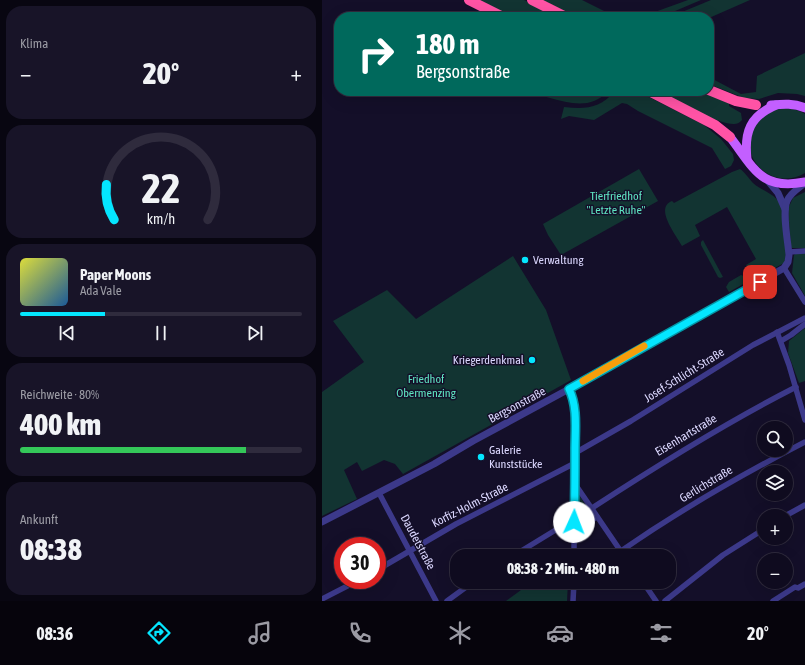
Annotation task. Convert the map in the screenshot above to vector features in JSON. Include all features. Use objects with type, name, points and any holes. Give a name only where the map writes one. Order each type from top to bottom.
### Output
[{"type":"highway","points":[[469,0],[493,12]]},
{"type":"highway","points":[[532,0],[556,12]]},
{"type":"highway","points":[[714,92],[736,101],[756,105]]},
{"type":"highway","points":[[659,96],[715,125],[730,137]]},
{"type":"main road","points":[[748,160],[746,143],[750,126],[761,113],[776,104]]},
{"type":"main road","points":[[756,105],[787,104],[798,105],[805,108]]},
{"type":"main road","points":[[730,137],[760,175],[768,181],[780,185],[793,185],[805,182]]},
{"type":"street","points":[[768,181],[778,193],[785,209]]},
{"type":"street","points":[[805,182],[787,200],[785,209],[789,252],[788,262],[784,268],[805,302]]},
{"type":"street","points":[[789,252],[805,251]]},
{"type":"street","name":"Bergsonstraße","points":[[322,522],[379,493],[569,389],[784,268]]},
{"type":"street","name":"Josef-Schlicht-Straße","points":[[575,453],[631,421],[724,362],[805,318]]},
{"type":"street","points":[[781,342],[805,324]]},
{"type":"street","points":[[777,332],[796,387],[805,420]]},
{"type":"street","name":"Eisenhartstraße","points":[[592,508],[700,439],[796,387]]},
{"type":"street","points":[[569,389],[574,404],[574,549]]},
{"type":"street","name":"Gerlichstraße","points":[[630,549],[674,516],[724,485],[805,442]]},
{"type":"street","name":"Korfiz-Holm-Straße","points":[[386,565],[456,524],[575,463]]},
{"type":"street","points":[[575,484],[619,549]]},
{"type":"street","name":"Daudetstraße","points":[[379,493],[436,601]]},
{"type":"street","points":[[793,512],[805,505]]},
{"type":"street","points":[[574,531],[597,517]]},
{"type":"street","points":[[525,549],[568,523],[574,522]]},
{"type":"street","points":[[665,601],[723,555],[757,533]]},
{"type":"street","points":[[773,601],[795,587],[798,588],[805,584]]},
{"type":"street","points":[[322,599],[341,589]]},
{"type":"street","points":[[447,601],[463,589]]},
{"type":"street","points":[[574,589],[574,601]]},
{"type":"street","points":[[648,589],[656,601]]},
{"type":"green space","points":[[476,0],[524,0],[548,12],[500,12]]},
{"type":"green space","points":[[541,0],[582,0],[606,12],[566,12]]},
{"type":"green space","points":[[688,0],[701,0],[673,12],[655,12]]},
{"type":"green space","points":[[711,0],[750,0],[714,16],[714,12],[682,12]]},
{"type":"green space","points":[[805,53],[805,96],[778,93],[759,99],[744,98],[714,86],[714,80],[741,94],[756,92],[757,76]]},
{"type":"green space","points":[[544,96],[603,96],[595,101],[581,104]]},
{"type":"green space","points":[[647,96],[704,125],[721,139],[733,154],[734,160],[731,166],[725,169],[712,148],[627,104],[622,103],[594,120],[569,116],[561,119],[564,107],[585,108],[598,104],[609,97]]},
{"type":"green space","points":[[668,96],[714,96],[729,103],[729,106],[741,113],[742,120],[734,124],[726,123],[696,111]]},
{"type":"green space","points":[[780,108],[793,109],[805,114],[805,173],[792,178],[779,178],[768,174],[758,166],[752,156],[749,145],[752,133],[759,121],[768,112]]},
{"type":"green space","name":"Tierfriedhof \"Letzte Ruhe\"","points":[[639,169],[658,201],[561,255],[543,224]]},
{"type":"green space","points":[[740,169],[753,183],[773,196],[782,207],[786,244],[784,263],[764,274],[748,269],[746,265],[756,259],[727,207],[695,225],[700,236],[682,246],[671,229],[666,215],[665,209],[667,204],[672,201],[674,203]]},
{"type":"green space","points":[[805,192],[805,248],[792,248],[788,209],[793,198]]},
{"type":"green space","points":[[703,240],[723,277],[718,277],[701,245]]},
{"type":"green space","points":[[797,253],[805,253],[805,296],[792,273],[794,255]]},
{"type":"green space","name":"Friedhof Obermenzing","points":[[513,256],[546,310],[571,380],[403,474],[395,464],[384,460],[362,471],[357,462],[344,470],[357,499],[322,516],[322,392],[364,362],[333,321],[387,290],[416,319]]},
{"type":"green space","points":[[741,275],[746,277],[749,281],[729,292],[726,287],[729,282]]},
{"type":"green space","points":[[805,328],[805,381],[799,383],[788,353],[789,341]]},
{"type":"green space","points":[[579,495],[592,516],[579,524]]},
{"type":"green space","points":[[522,589],[568,589],[567,601],[506,601]]},
{"type":"slow traffic","points":[[583,381],[644,346]]},
{"type":"place","name":"Verwaltung","points":[[525,260]]},
{"type":"place","name":"Kriegerdenkmal","points":[[532,360]]},
{"type":"place","name":"Galerie Kunststücke","points":[[481,457]]},
{"type":"route","points":[[574,522],[575,412],[573,398],[569,389],[760,282]]}]
